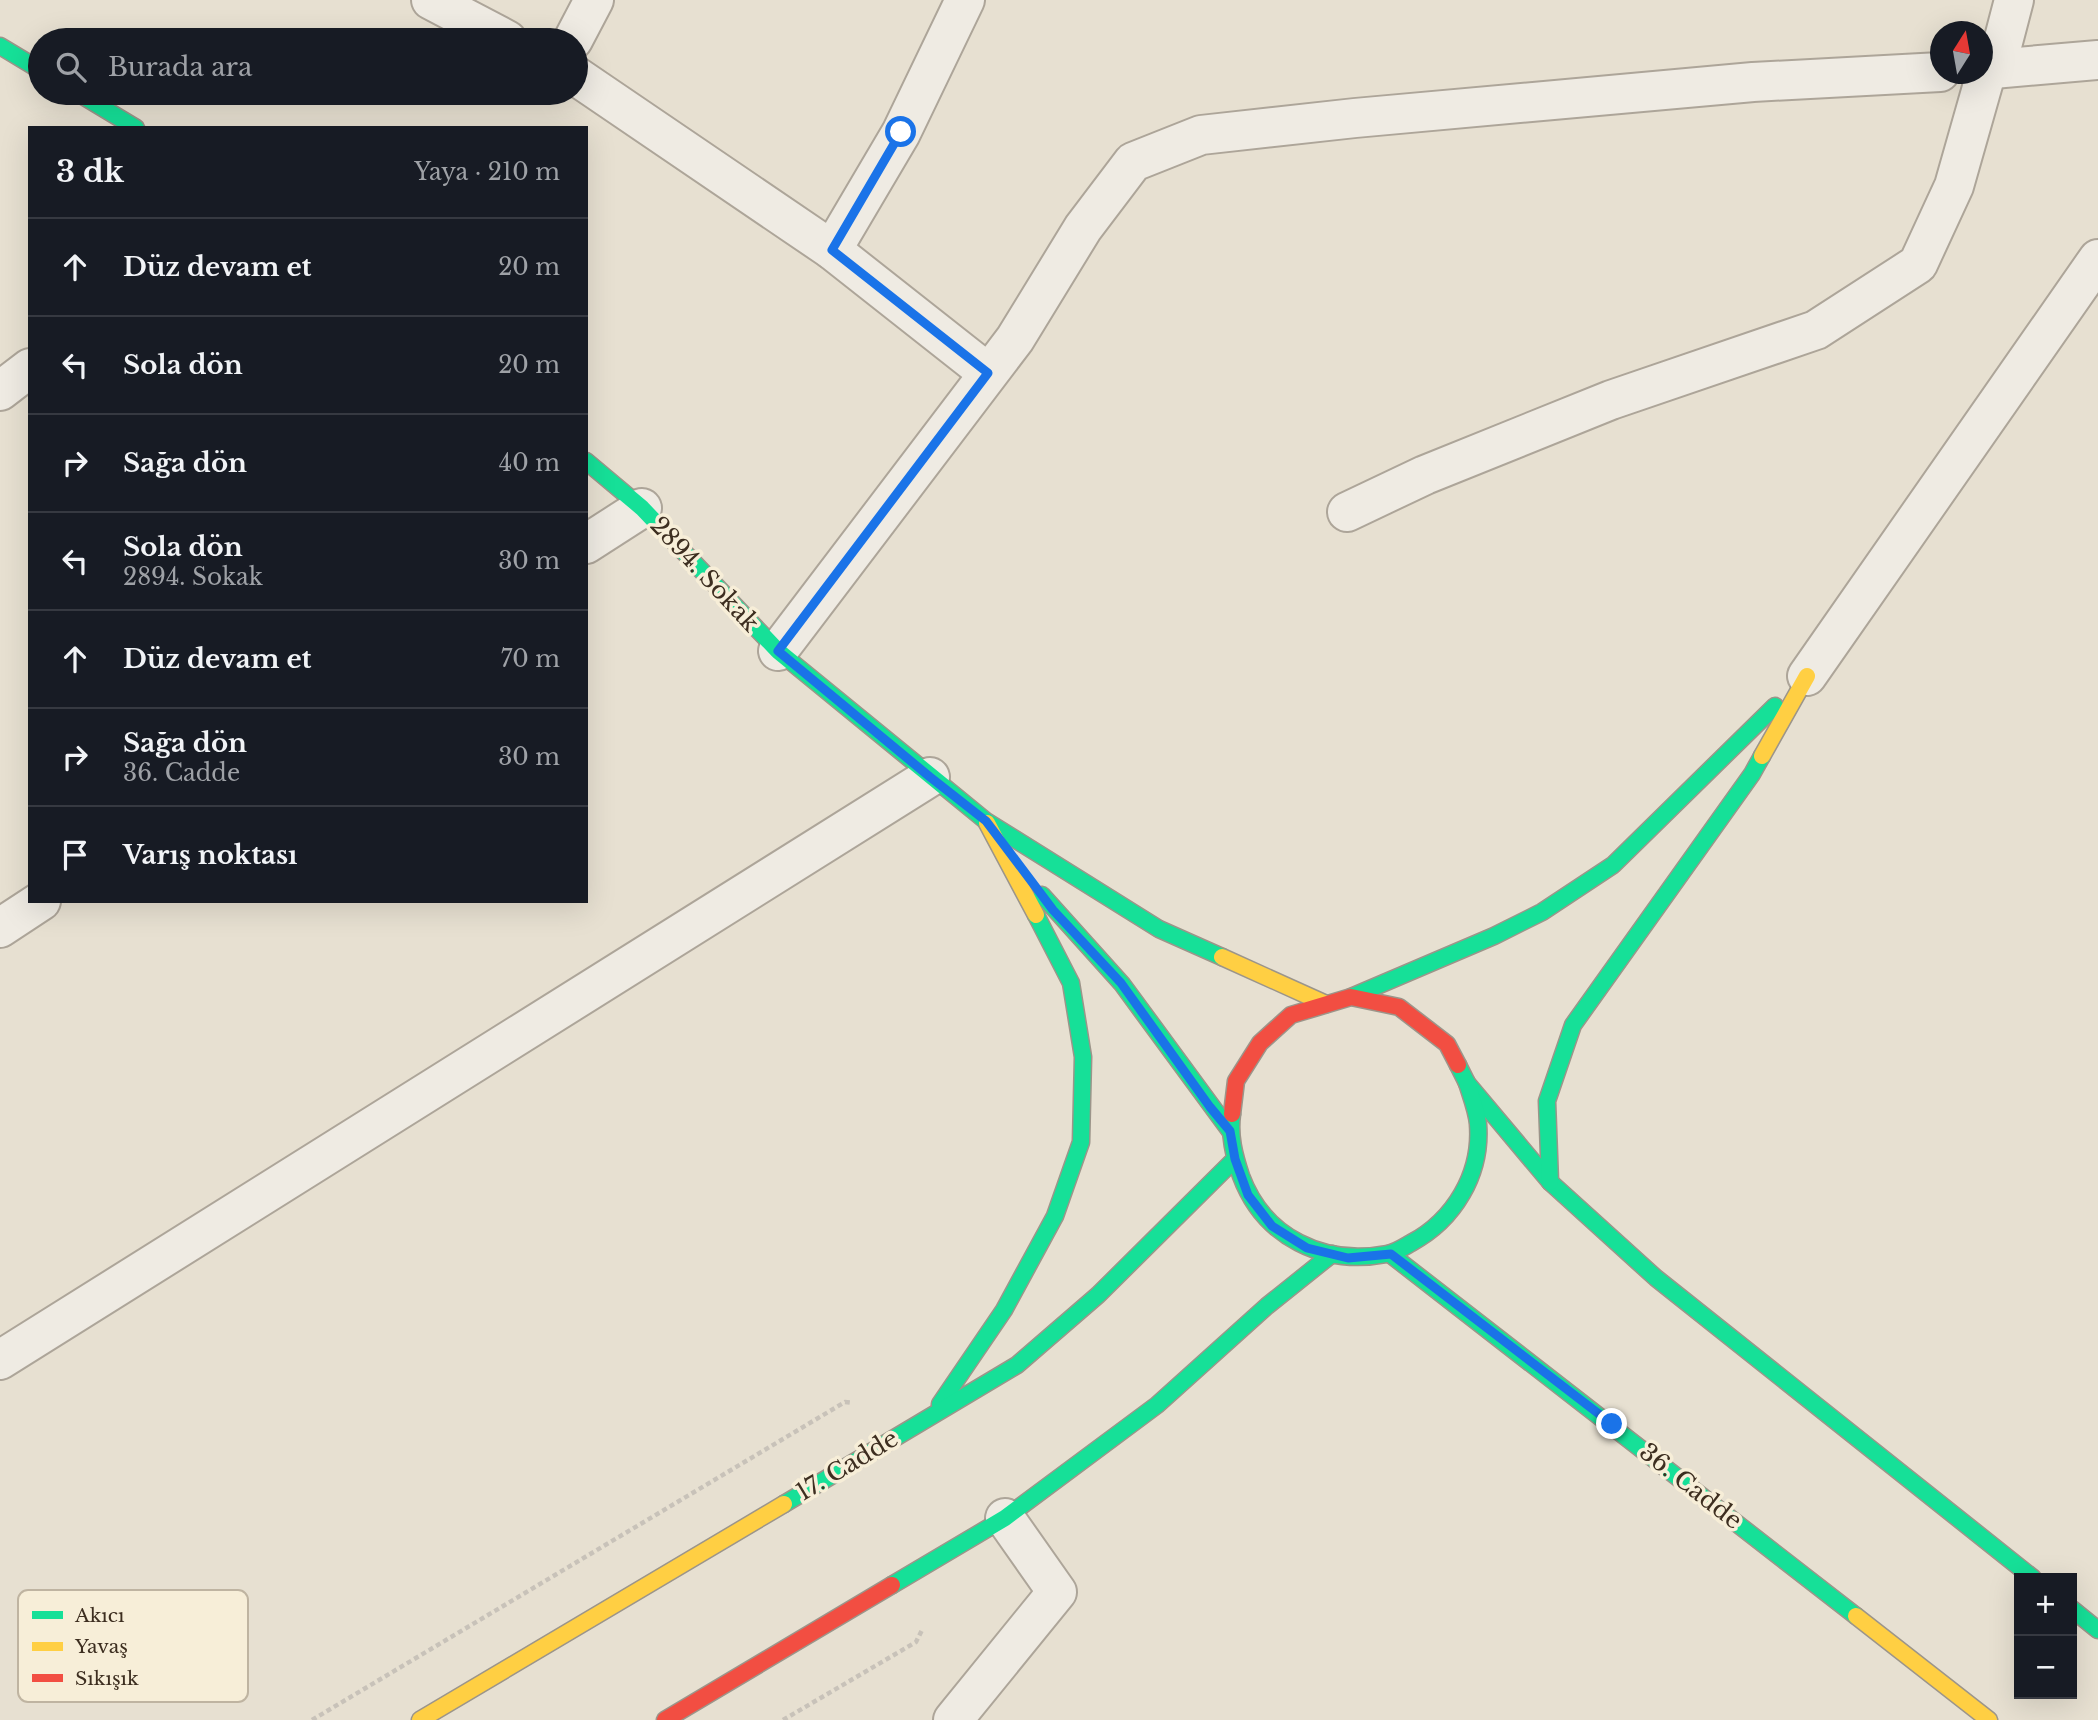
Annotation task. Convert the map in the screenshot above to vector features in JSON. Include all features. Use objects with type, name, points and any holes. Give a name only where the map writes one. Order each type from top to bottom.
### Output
[{"type":"street","points":[[431,0],[484,28]]},
{"type":"street","points":[[579,28],[594,0]]},
{"type":"street","points":[[832,250],[901,132],[965,0]]},
{"type":"street","points":[[1993,59],[2014,0]]},
{"type":"street","points":[[0,46],[28,63]]},
{"type":"street","points":[[1993,70],[2098,61]]},
{"type":"street","points":[[778,651],[1015,339],[1083,228],[1133,162],[1201,135],[1355,118],[1754,82],[1930,73]]},
{"type":"street","points":[[588,84],[832,250],[988,373]]},
{"type":"street","points":[[1347,512],[1425,475],[1611,400],[1816,330],[1919,264],[1954,186],[1985,84]]},
{"type":"street","points":[[98,105],[133,126]]},
{"type":"street","points":[[1550,1182],[1547,1101],[1573,1025],[1752,774],[1807,676],[2098,258]]},
{"type":"street","points":[[0,391],[28,370]]},
{"type":"street","name":"2894. Sokak","points":[[588,463],[642,508],[778,651],[986,821]]},
{"type":"street","points":[[588,543],[642,508]]},
{"type":"street","points":[[1351,996],[1399,1007],[1447,1044],[1466,1083],[1478,1124],[1475,1166],[1458,1204],[1429,1234],[1391,1254],[1348,1258],[1307,1248],[1272,1226],[1248,1195],[1235,1159],[1230,1131],[1236,1081],[1260,1043],[1291,1015],[1351,996],[1493,936],[1542,912],[1613,864],[1807,676]]},
{"type":"street","points":[[0,1360],[930,777]]},
{"type":"street","points":[[986,821],[1159,929],[1326,1004]]},
{"type":"street","points":[[986,821],[1053,910],[1121,983],[1230,1131]]},
{"type":"street","points":[[934,1413],[1004,1310],[1055,1216],[1080,1142],[1083,1057],[1071,983],[986,821]]},
{"type":"street","points":[[0,928],[38,903]]},
{"type":"street","points":[[1466,1083],[1550,1182],[1656,1278],[2027,1573]]},
{"type":"street","name":"17. Cadde","points":[[420,1720],[1017,1365],[1098,1295],[1235,1159]]},
{"type":"street","points":[[665,1720],[1005,1518],[1157,1405],[1267,1306],[1332,1254]]},
{"type":"street","name":"36. Cadde","points":[[1391,1254],[1989,1720]]},
{"type":"street","points":[[953,1720],[1057,1592],[1005,1518]]},
{"type":"street","points":[[2077,1613],[2098,1630]]},
{"type":"traffic: fast","points":[[0,46],[28,63]]},
{"type":"traffic: fast","points":[[98,105],[133,126]]},
{"type":"traffic: fast","points":[[588,463],[642,508],[778,651],[986,821],[1159,929],[1222,957]]},
{"type":"traffic: fast","points":[[1351,997],[1494,936],[1542,912],[1613,865],[1775,706]]},
{"type":"traffic: fast","points":[[1550,1182],[1547,1101],[1573,1025],[1752,774],[1762,756]]},
{"type":"traffic: fast","points":[[1042,895],[1122,984],[1230,1131]]},
{"type":"traffic: fast","points":[[940,1404],[1004,1310],[1055,1216],[1081,1142],[1083,1057],[1071,983],[1036,915]]},
{"type":"traffic: fast","points":[[1458,1065],[1467,1083],[1550,1182],[1656,1278],[2027,1573]]},
{"type":"traffic: fast","points":[[1232,1114],[1233,1145],[1241,1176],[1251,1198],[1281,1231],[1299,1243],[1341,1256],[1387,1254],[1411,1243],[1440,1222],[1462,1194],[1470,1178],[1478,1143],[1478,1124],[1467,1083]]},
{"type":"traffic: fast","points":[[784,1504],[1017,1365],[1098,1295],[1235,1159]]},
{"type":"traffic: fast","points":[[892,1585],[1005,1518],[1157,1405],[1267,1306],[1332,1254]]},
{"type":"traffic: fast","points":[[1390,1254],[1856,1616]]},
{"type":"traffic: fast","points":[[2077,1613],[2098,1630]]},
{"type":"traffic: slow","points":[[1762,756],[1807,676]]},
{"type":"traffic: slow","points":[[987,823],[1036,915]]},
{"type":"traffic: slow","points":[[1222,957],[1326,1004]]},
{"type":"traffic: slow","points":[[420,1720],[784,1504]]},
{"type":"traffic: slow","points":[[1856,1616],[1989,1720]]},
{"type":"traffic: jam","points":[[1232,1114],[1236,1081],[1260,1043],[1291,1015],[1351,997],[1399,1007],[1447,1044],[1458,1065]]},
{"type":"traffic: jam","points":[[665,1720],[892,1585]]},
{"type":"route","points":[[901,132],[832,250],[988,373],[778,651],[986,821],[1053,910],[1121,983],[1230,1131],[1235,1159],[1248,1195],[1272,1226],[1307,1248],[1348,1258],[1391,1254],[1612,1424]]}]
